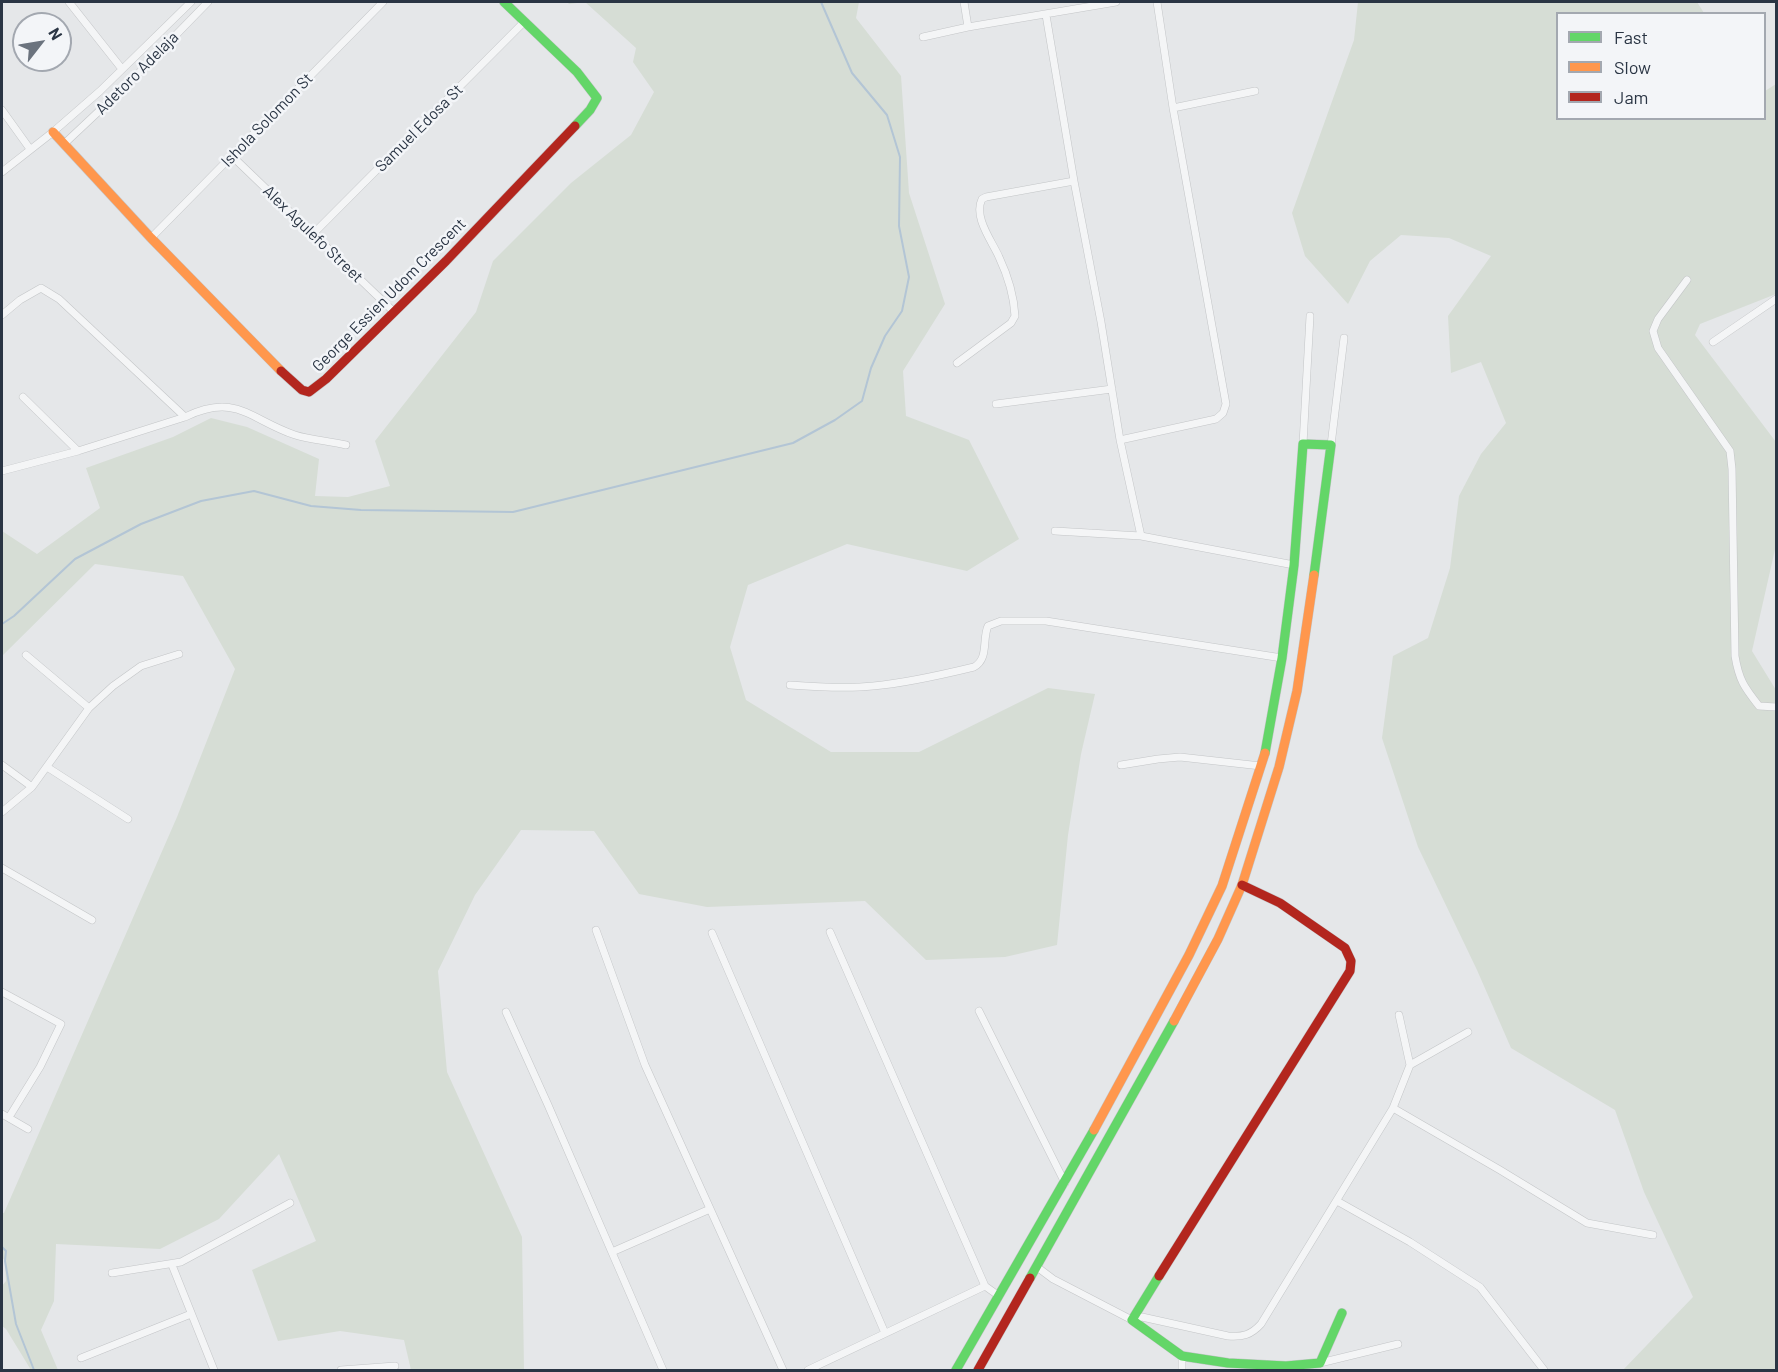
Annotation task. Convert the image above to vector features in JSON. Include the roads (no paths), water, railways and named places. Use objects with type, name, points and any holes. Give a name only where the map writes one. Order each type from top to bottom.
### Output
[{"type":"street","points":[[69,2],[122,69]]},
{"type":"street","points":[[2,172],[100,91],[191,2]]},
{"type":"street","name":"Adetoro Adelaja","points":[[64,144],[127,85],[208,2]]},
{"type":"street","name":"Ishola Solomon St","points":[[151,238],[383,2]]},
{"type":"street","points":[[504,2],[524,22]]},
{"type":"street","points":[[964,2],[968,27]]},
{"type":"street","points":[[923,37],[968,27],[1116,2]]},
{"type":"street","points":[[1120,440],[1216,419],[1223,413],[1226,404],[1173,108],[1157,2]]},
{"type":"street","points":[[1046,15],[1120,440],[1141,536]]},
{"type":"street","name":"George Essien Udom Crescent","points":[[53,132],[151,238],[302,390],[309,392],[446,261],[590,110],[597,98],[592,89],[555,50],[524,22]]},
{"type":"street","name":"Samuel Edosa St","points":[[313,234],[524,22]]},
{"type":"street","points":[[1173,108],[1255,91]]},
{"type":"street","points":[[2,111],[30,149]]},
{"type":"street","name":"Alex Agulefo Street","points":[[232,156],[393,311]]},
{"type":"street","points":[[957,363],[1011,323],[1015,316],[999,258],[980,211],[982,199],[1074,181]]},
{"type":"street","points":[[1687,280],[1658,319],[1653,331],[1658,348],[1730,451],[1735,656],[1739,676],[1746,690],[1759,706],[1776,707]]},
{"type":"street","points":[[2,315],[20,300],[41,288],[51,292],[185,417]]},
{"type":"street","points":[[1713,342],[1776,299]]},
{"type":"street","points":[[956,1371],[1118,1088],[1222,886],[1261,766],[1282,658],[1294,565],[1310,316]]},
{"type":"street","points":[[978,1371],[1187,999],[1218,939],[1242,885],[1279,767],[1297,691],[1328,478],[1344,338]]},
{"type":"street","points":[[996,404],[1112,389]]},
{"type":"street","points":[[23,397],[78,451]]},
{"type":"street","points":[[2,471],[78,451],[201,410],[232,407],[295,434],[346,445]]},
{"type":"street","points":[[1302,444],[1331,445]]},
{"type":"street","points":[[1055,531],[1141,536],[1294,565]]},
{"type":"street","points":[[790,685],[828,688],[872,687],[974,668],[983,658],[988,626],[1000,621],[1046,621],[1282,658]]},
{"type":"street","points":[[2,812],[32,787],[89,708],[113,686],[141,666],[179,654]]},
{"type":"street","points":[[26,655],[89,708]]},
{"type":"street","points":[[1121,765],[1180,757],[1261,766]]},
{"type":"street","points":[[2,765],[32,787]]},
{"type":"street","points":[[47,767],[128,819]]},
{"type":"street","points":[[2,868],[92,920]]},
{"type":"street","points":[[1132,1320],[1242,1146],[1270,1097],[1349,975],[1352,965],[1351,956],[1345,948],[1280,903],[1242,885]]},
{"type":"street","points":[[596,930],[645,1065],[783,1371]]},
{"type":"street","points":[[831,932],[985,1286],[999,1296]]},
{"type":"street","points":[[712,933],[885,1334]]},
{"type":"street","points":[[2,992],[61,1024],[40,1067],[11,1114]]},
{"type":"street","points":[[979,1011],[1065,1183]]},
{"type":"street","points":[[506,1012],[663,1371]]},
{"type":"street","points":[[1132,1320],[1142,1317],[1241,1337],[1248,1335],[1261,1324],[1393,1108],[1410,1065],[1407,1044],[1400,1028],[1399,1015]]},
{"type":"street","points":[[1410,1065],[1468,1032]]},
{"type":"street","points":[[1393,1108],[1587,1223],[1653,1235]]},
{"type":"street","points":[[2,1114],[28,1129]]},
{"type":"street","points":[[1337,1201],[1410,1242],[1480,1287],[1544,1371]]},
{"type":"street","points":[[112,1273],[181,1262],[290,1203]]},
{"type":"street","points":[[612,1252],[710,1209]]},
{"type":"street","points":[[1049,1212],[1063,1221]]},
{"type":"street","points":[[172,1264],[214,1371]]},
{"type":"street","points":[[1037,1267],[1053,1279],[1132,1320],[1182,1356],[1228,1363],[1298,1368],[1398,1344]]},
{"type":"street","points":[[808,1371],[985,1286]]},
{"type":"street","points":[[1320,1363],[1342,1313]]},
{"type":"street","points":[[81,1358],[191,1314]]},
{"type":"street","points":[[1182,1356],[1182,1371]]},
{"type":"street","points":[[341,1371],[395,1366]]},
{"type":"waterway","points":[[2,624],[14,616],[75,559],[141,524],[201,501],[254,491],[311,506],[361,510],[513,512],[793,443],[835,420],[862,401],[871,368],[885,336],[902,311],[909,277],[899,226],[900,157],[887,115],[852,73],[821,2]]},
{"type":"waterway","points":[[2,1247],[6,1251],[5,1261],[16,1324],[34,1370]]}]
